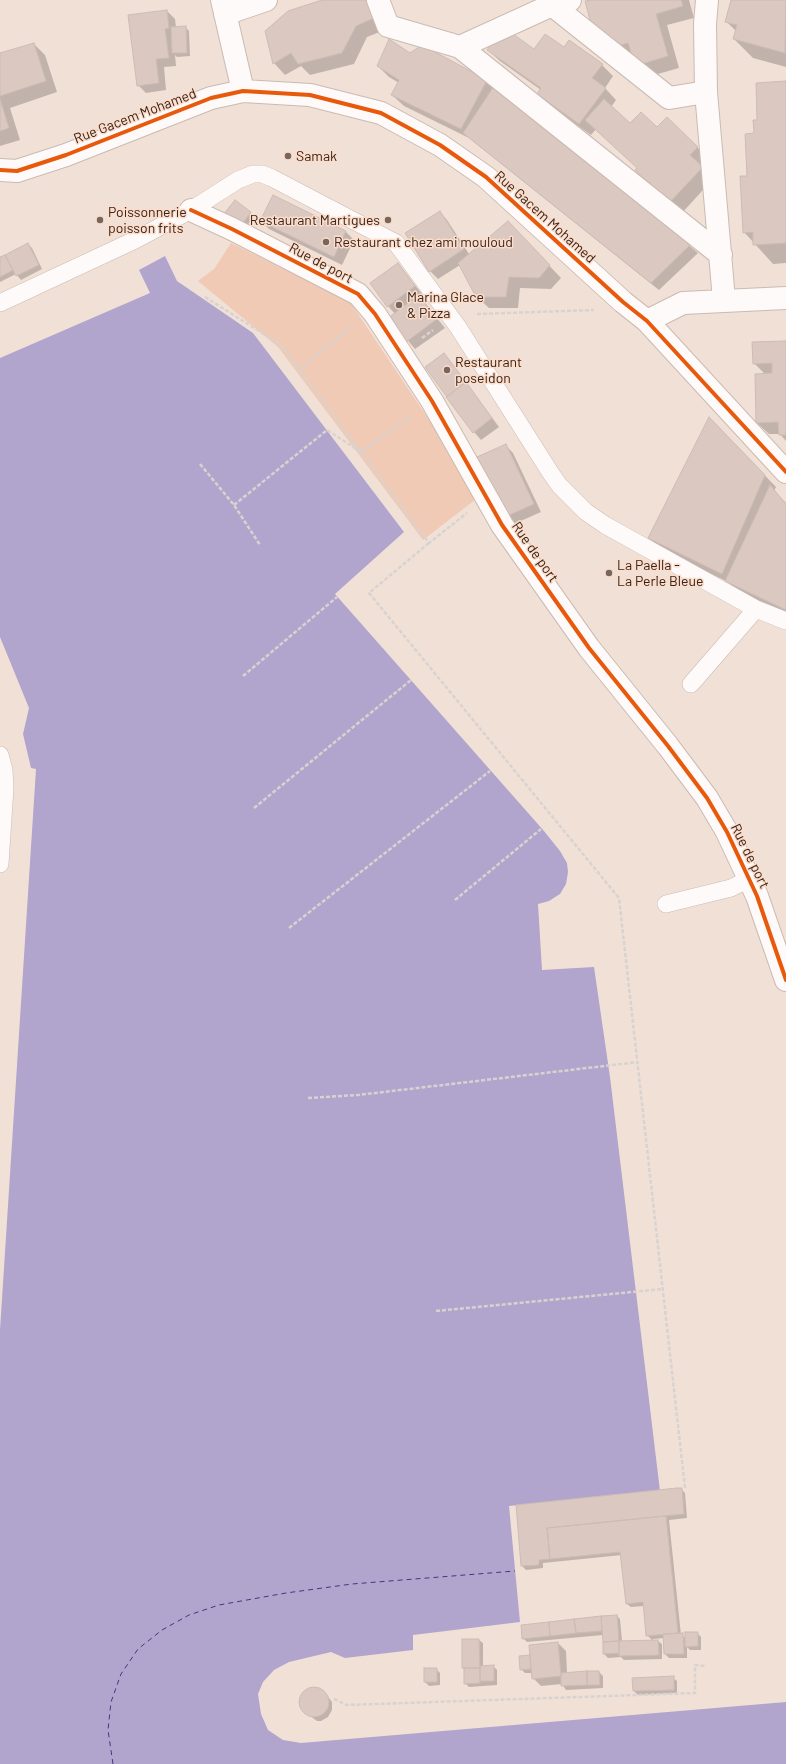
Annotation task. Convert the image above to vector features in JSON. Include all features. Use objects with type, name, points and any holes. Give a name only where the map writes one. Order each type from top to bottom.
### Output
[{"type":"street","points":[[243,91],[223,7],[266,0]]},
{"type":"street","points":[[378,0],[388,26],[460,47],[720,255]]},
{"type":"street","points":[[707,0],[705,24],[706,92],[724,300]]},
{"type":"street","points":[[460,47],[561,3],[669,98],[706,92]]},
{"type":"street","name":"Rue Gacem Mohamed","points":[[0,170],[17,171],[66,155],[211,98],[243,91],[310,95],[381,113],[440,145],[486,178],[623,302],[647,321],[786,472]]},
{"type":"street","name":"Rue de port","points":[[191,210],[232,229],[358,294],[375,314],[432,401],[502,525],[589,648],[703,792],[727,832],[750,879],[786,980]]},
{"type":"street","points":[[647,321],[683,303],[786,298]]},
{"type":"lane","points":[[0,303],[135,240],[191,210],[238,180],[253,174],[262,174],[272,178],[396,243],[453,320],[550,472],[572,499],[605,525],[756,608],[786,621]]},
{"type":"lane","points":[[691,684],[756,608]]},
{"type":"lane","points":[[0,755],[4,770],[5,788],[0,864]]},
{"type":"lane","points":[[666,904],[731,888],[750,879]]},
{"type":"path","points":[[205,297],[281,345],[429,543]]},
{"type":"path","points":[[401,354],[453,320],[475,314],[606,310],[623,302]]},
{"type":"path","points":[[299,370],[356,322],[375,314]]},
{"type":"path","points":[[361,452],[432,401]]},
{"type":"path","points":[[234,505],[328,430],[361,452]]},
{"type":"path","points":[[200,464],[234,505],[260,545]]},
{"type":"path","points":[[469,510],[369,593],[619,898],[685,1488]]},
{"type":"path","points":[[243,676],[337,597]]},
{"type":"path","points":[[254,808],[411,680]]},
{"type":"path","points":[[289,928],[490,771]]},
{"type":"path","points":[[455,900],[541,829]]},
{"type":"path","points":[[308,1098],[358,1095],[638,1062]]},
{"type":"path","points":[[436,1311],[663,1289]]},
{"type":"path","points":[[334,1699],[347,1705],[695,1693],[695,1665],[705,1666]]},
{"type":"shaded area","points":[[231,243],[350,302],[480,496],[423,540],[278,347],[198,281],[214,269]]},
{"type":"shaded area","points":[[165,256],[177,281],[253,333],[404,532],[335,594],[544,831],[560,851],[567,863],[568,872],[566,884],[560,894],[549,901],[538,904],[542,970],[594,967],[610,1077],[660,1491],[509,1506],[520,1622],[413,1635],[413,1650],[345,1658],[331,1652],[289,1662],[274,1670],[263,1682],[258,1694],[261,1714],[268,1730],[283,1740],[301,1743],[786,1702],[786,1764],[0,1764],[0,1330],[36,769],[31,768],[23,734],[29,708],[0,637],[0,358],[150,293],[139,270]]},
{"type":"building","points":[[322,0],[369,0],[374,18],[356,26],[342,53],[298,64],[291,53],[273,64],[265,31],[288,11]]},
{"type":"building","points":[[681,0],[683,6],[656,14],[668,56],[635,66],[628,43],[598,51],[585,1]]},
{"type":"building","points":[[731,0],[786,0],[785,53],[733,39],[737,25],[725,22]]},
{"type":"building","points":[[167,10],[169,28],[165,29],[169,58],[156,59],[159,83],[137,86],[128,15]]},
{"type":"building","points":[[186,26],[187,53],[172,53],[171,27]]},
{"type":"building","points":[[503,27],[534,49],[545,34],[564,47],[569,40],[603,64],[592,78],[606,88],[579,124],[537,94],[541,88],[487,50]]},
{"type":"building","points":[[389,39],[410,53],[422,45],[487,80],[461,129],[391,95],[399,80],[377,66]]},
{"type":"building","points":[[34,43],[46,81],[0,96],[0,53]]},
{"type":"building","points":[[786,81],[786,243],[753,245],[753,232],[743,233],[740,176],[747,176],[745,134],[754,133],[753,120],[757,120],[756,83]]},
{"type":"building","points":[[496,83],[691,244],[651,283],[463,133]]},
{"type":"building","points":[[0,99],[9,128],[0,131]]},
{"type":"building","points":[[604,99],[630,123],[641,112],[657,127],[667,117],[698,147],[690,155],[703,167],[670,202],[635,170],[637,168],[585,120]]},
{"type":"building","points":[[273,195],[346,231],[334,257],[260,221]]},
{"type":"building","points":[[235,200],[251,212],[240,227],[223,215]]},
{"type":"building","points":[[440,211],[464,249],[429,272],[405,233]]},
{"type":"building","points":[[508,221],[550,265],[539,278],[509,277],[506,297],[476,297],[458,263]]},
{"type":"building","points":[[28,243],[39,265],[16,276],[5,255]]},
{"type":"building","points":[[5,255],[13,270],[0,277],[0,257]]},
{"type":"building","points":[[398,263],[415,286],[387,307],[370,283]]},
{"type":"building","points":[[419,295],[437,319],[406,342],[388,318]]},
{"type":"building","points":[[786,341],[786,435],[779,435],[778,422],[756,423],[755,374],[772,373],[772,363],[753,364],[752,342]]},
{"type":"building","points":[[444,353],[466,382],[447,397],[425,367]]},
{"type":"building","points":[[466,382],[492,418],[473,433],[446,397]]},
{"type":"building","points":[[709,417],[765,475],[722,574],[648,538]]},
{"type":"building","points":[[506,444],[534,504],[505,517],[477,457]]},
{"type":"building","points":[[770,485],[786,504],[786,610],[725,581]]},
{"type":"building","points":[[682,1488],[684,1514],[547,1528],[550,1559],[539,1560],[539,1565],[521,1566],[516,1505]]},
{"type":"building","points":[[666,1516],[678,1633],[646,1636],[643,1602],[626,1604],[620,1552],[550,1559],[547,1528]]},
{"type":"building","points":[[617,1615],[619,1641],[603,1642],[601,1616]]},
{"type":"building","points":[[601,1616],[602,1631],[576,1633],[574,1619]]},
{"type":"building","points":[[574,1619],[576,1633],[550,1636],[549,1622]]},
{"type":"building","points":[[549,1622],[550,1636],[522,1639],[521,1625]]},
{"type":"building","points":[[685,1632],[698,1632],[698,1646],[685,1647]]},
{"type":"building","points":[[683,1633],[684,1654],[664,1654],[663,1634]]},
{"type":"building","points":[[462,1639],[479,1639],[480,1668],[462,1668]]},
{"type":"building","points":[[658,1640],[659,1655],[619,1656],[619,1641]]},
{"type":"building","points":[[619,1641],[619,1653],[603,1654],[603,1642]]},
{"type":"building","points":[[558,1642],[561,1676],[532,1679],[529,1645]]},
{"type":"building","points":[[530,1655],[531,1669],[520,1670],[519,1656]]},
{"type":"building","points":[[494,1665],[494,1681],[480,1681],[480,1666]]},
{"type":"building","points":[[424,1668],[437,1668],[437,1682],[424,1682]]},
{"type":"building","points":[[464,1668],[480,1668],[480,1683],[464,1684]]},
{"type":"building","points":[[587,1671],[599,1671],[600,1685],[587,1685]]},
{"type":"building","points":[[587,1671],[587,1685],[561,1686],[561,1673]]},
{"type":"building","points":[[674,1676],[674,1690],[633,1691],[632,1678]]},
{"type":"building","points":[[314,1687],[325,1691],[329,1702],[325,1713],[314,1717],[303,1713],[299,1702],[303,1691]]},
{"type":"ferry route","points":[[113,1764],[108,1730],[111,1702],[121,1674],[138,1649],[162,1630],[189,1615],[219,1605],[286,1593],[352,1584],[515,1571]]},
{"type":"cycle path","points":[[0,170],[17,171],[66,155],[211,98],[243,91],[310,95],[381,113],[440,145],[486,177],[623,302],[647,321],[786,472]]},
{"type":"cycle path","points":[[191,210],[232,229],[358,294],[375,314],[432,401],[502,525],[589,648],[668,746],[707,798],[727,832],[757,896],[786,980]]},
{"type":"place","name":"Samak","points":[[288,156]]},
{"type":"place","name":"Poissonnerie poisson frits","points":[[100,220]]},
{"type":"place","name":"Restaurant Martigues","points":[[388,220]]},
{"type":"place","name":"Restaurant chez ami mouloud","points":[[326,242]]},
{"type":"place","name":"Marina Glace & Pizza","points":[[399,305]]},
{"type":"place","name":"Restaurant poseidon","points":[[447,370]]},
{"type":"place","name":"La Paella - La Perle Bleue","points":[[609,573]]}]
